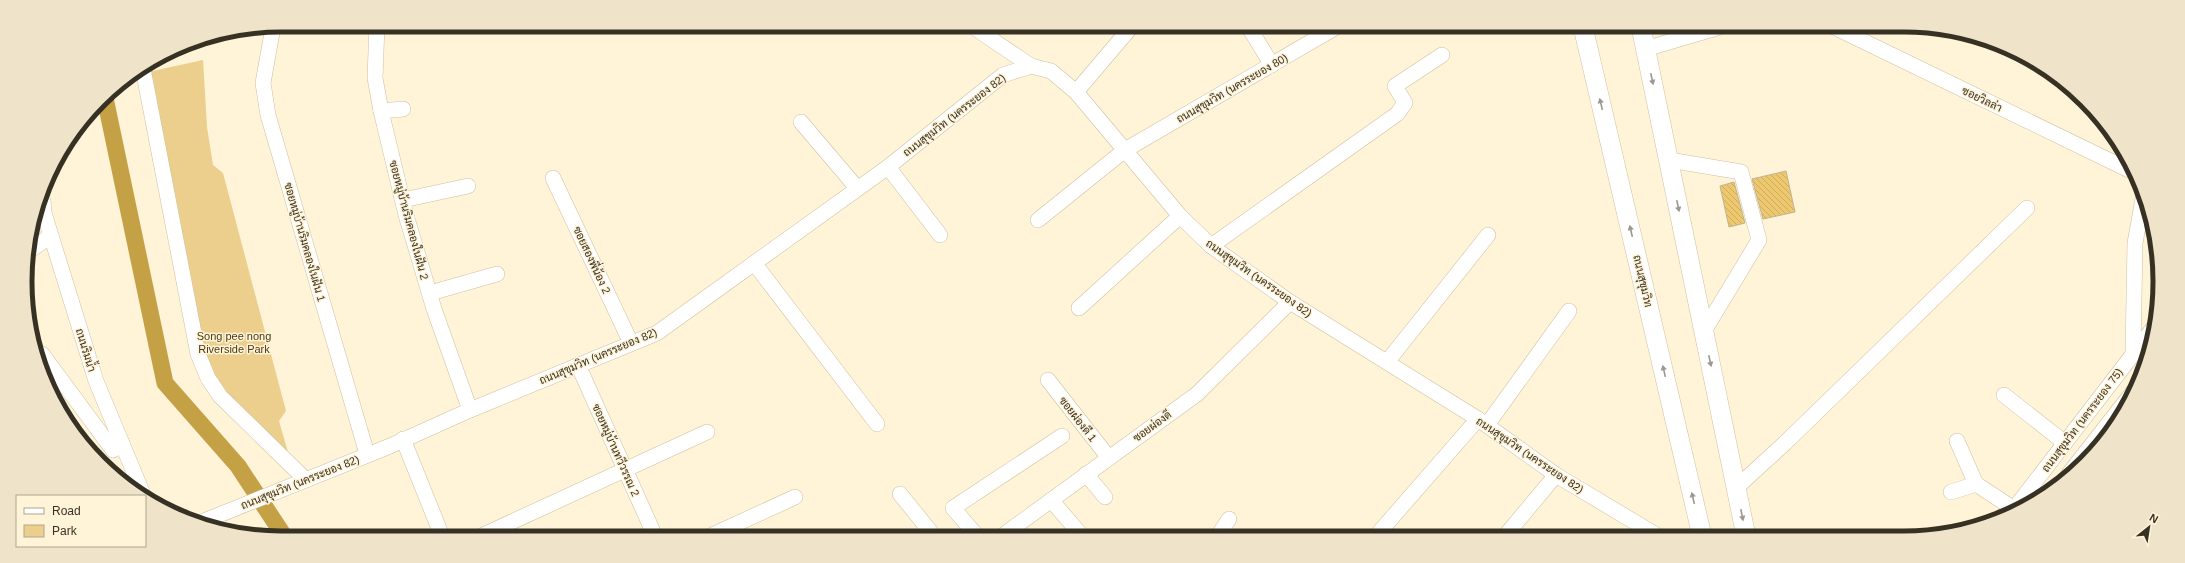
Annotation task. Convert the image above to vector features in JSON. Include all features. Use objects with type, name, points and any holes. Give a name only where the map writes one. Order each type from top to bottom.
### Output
[{"type":"main road","name":"ถนนสุขุมวิท","points":[[1584,32],[1701,531]]},
{"type":"main road","points":[[1642,32],[1745,531]]},
{"type":"street","name":"ซอยหมู่บ้านริมคลองในฝัน 2","points":[[377,32],[375,78],[381,111],[403,200],[430,293],[470,410]]},
{"type":"street","points":[[981,32],[1031,66]]},
{"type":"street","points":[[1076,92],[1127,32]]},
{"type":"street","points":[[1252,32],[1272,65]]},
{"type":"street","name":"ถนนสุขุมวิท (นครระยอง 80)","points":[[1038,220],[1125,150],[1328,32]]},
{"type":"street","points":[[1645,49],[1703,32]]},
{"type":"street","name":"ซอยวิลล่า","points":[[1844,32],[2126,168]]},
{"type":"street","name":"ซอยหมู่บ้านริมคลองในฝัน 1","points":[[272,33],[263,83],[268,115],[367,454]]},
{"type":"street","points":[[1211,246],[1396,114],[1405,103],[1395,86],[1442,55]]},
{"type":"street","name":"ถนนสุขุมวิท (นครระยอง 82)","points":[[208,520],[390,446],[470,410],[657,333],[888,167],[1003,75],[1031,66],[1052,71],[1076,92],[1180,216],[1211,246],[1290,302],[1482,422],[1556,475],[1650,531]]},
{"type":"street","points":[[144,73],[201,360],[208,378],[220,396],[300,483]]},
{"type":"street","points":[[381,111],[403,109]]},
{"type":"street","points":[[801,122],[857,188]]},
{"type":"street","points":[[1669,160],[1741,172],[1759,240],[1704,331]]},
{"type":"street","points":[[888,167],[940,235]]},
{"type":"street","name":"ซอยสองพี่น้อง 2","points":[[553,178],[631,343]]},
{"type":"street","points":[[403,200],[468,186]]},
{"type":"street","name":"ถนนริมน้ำ","points":[[44,207],[44,213],[96,381],[140,487]]},
{"type":"street","points":[[2133,354],[2136,242],[2142,207]]},
{"type":"street","points":[[1737,487],[1785,443],[2026,208]]},
{"type":"street","points":[[1079,308],[1180,216]]},
{"type":"street","points":[[1387,362],[1488,235]]},
{"type":"street","points":[[34,247],[51,236]]},
{"type":"street","points":[[754,263],[877,424]]},
{"type":"street","points":[[430,293],[497,274]]},
{"type":"street","name":"ซอยผ่องดี","points":[[1009,531],[1197,394],[1290,302]]},
{"type":"street","points":[[1381,531],[1482,422],[1568,311]]},
{"type":"street","name":"ถนนสุขุมวิท (นครระยอง 75)","points":[[2020,502],[2146,337]]},
{"type":"street","points":[[44,356],[113,450],[122,443]]},
{"type":"street","name":"ซอยหมู่บ้านทวีวรรณ 2","points":[[578,365],[653,531]]},
{"type":"street","name":"ซอยผ่องดี 1","points":[[1048,380],[1109,458]]},
{"type":"street","points":[[2004,395],[2065,443]]},
{"type":"street","name":"ถนนสุขุมวิท (นครระยอง 75)","points":[[2089,448],[2111,420]]},
{"type":"street","points":[[492,531],[707,432]]},
{"type":"street","points":[[973,531],[953,508],[1062,436]]},
{"type":"street","points":[[403,439],[440,531]]},
{"type":"street","points":[[1957,441],[1976,484],[2008,508]]},
{"type":"street","points":[[1086,474],[1105,497]]},
{"type":"street","points":[[1509,531],[1556,475]]},
{"type":"street","points":[[1951,492],[1976,484]]},
{"type":"street","points":[[900,494],[930,531]]},
{"type":"street","points":[[721,531],[795,497]]},
{"type":"street","points":[[1051,500],[1078,531]]},
{"type":"street","points":[[1221,531],[1229,519]]},
{"type":"green space","name":"Song pee nong Riverside Park","points":[[203,60],[207,127],[213,165],[223,173],[286,411],[279,421],[290,459],[222,392],[201,353],[148,72]]},
{"type":"building","points":[[1786,171],[1795,212],[1763,219],[1752,179]]},
{"type":"building","points":[[1734,182],[1745,223],[1729,227],[1720,186]]},
{"type":"waterway","points":[[106,104],[165,383],[238,466],[281,531]]}]
